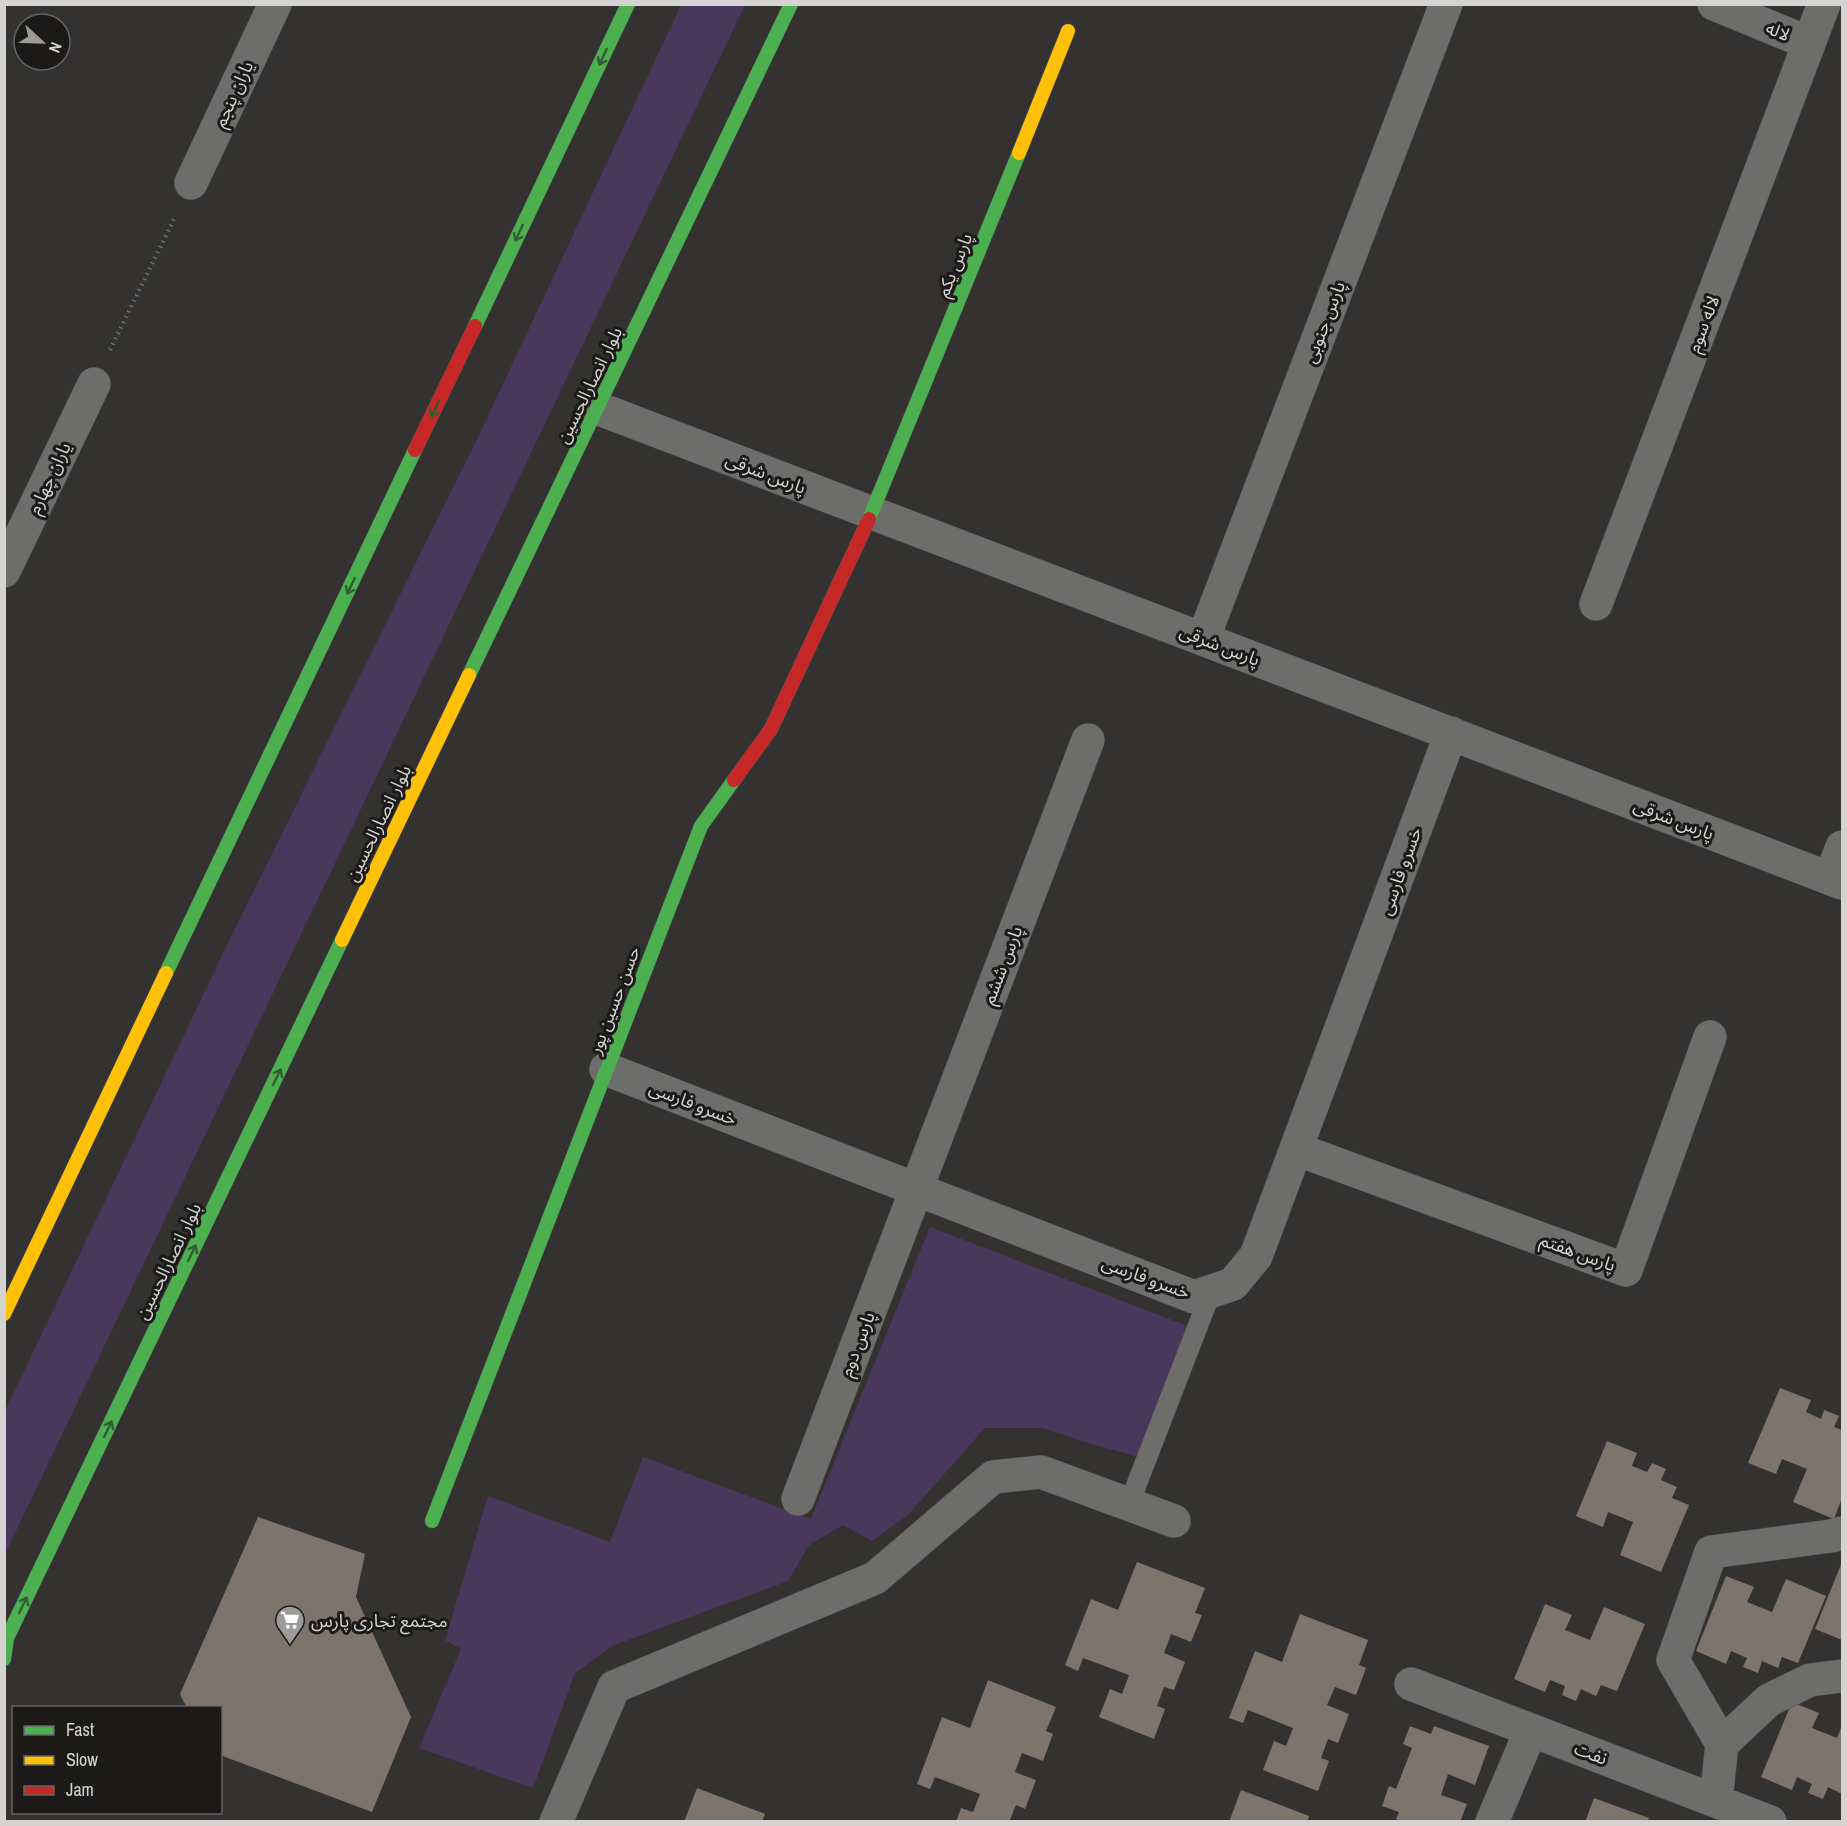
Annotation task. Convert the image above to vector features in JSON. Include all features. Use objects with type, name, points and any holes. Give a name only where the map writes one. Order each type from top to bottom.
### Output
[{"type":"main road","points":[[4,1314],[628,4]]},
{"type":"main road","name":"بلوار انصارالحسین","points":[[4,1659],[7,1638],[791,4]]},
{"type":"main road","name":"پارس یکم","points":[[872,513],[1068,31]]},
{"type":"main road","name":"حسن حسین پور","points":[[432,1521],[701,826],[771,729],[872,513]]},
{"type":"street","name":"یاران پنجم","points":[[191,183],[274,4]]},
{"type":"street","name":"پارس جنوبی","points":[[1203,639],[1446,4]]},
{"type":"street","name":"لاله","points":[[1714,4],[1809,43]]},
{"type":"street","name":"لاله سوم","points":[[1596,604],[1824,4]]},
{"type":"street","name":"یاران چهارم","points":[[4,571],[94,384]]},
{"type":"street","name":"پارس شرقی","points":[[597,408],[1836,881]]},
{"type":"street","name":"خسرو فارسی","points":[[606,1069],[1194,1297],[1233,1284],[1256,1256],[1451,733]]},
{"type":"street","name":"پارس ششم","points":[[916,1190],[1088,740]]},
{"type":"street","points":[[1836,881],[1842,847]]},
{"type":"street","name":"پارس هفتم","points":[[1296,1149],[1626,1270],[1710,1037]]},
{"type":"street","name":"پارس دوم","points":[[798,1499],[916,1190]]},
{"type":"street","points":[[556,1821],[614,1687],[875,1578],[993,1477],[1041,1472],[1174,1521]]},
{"type":"street","points":[[1716,1801],[1722,1744],[1673,1659],[1711,1552],[1842,1533]]},
{"type":"street","points":[[1722,1744],[1769,1700],[1810,1680],[1842,1676]]},
{"type":"street","name":"نفت","points":[[1411,1684],[1770,1821]]},
{"type":"street","points":[[1492,1821],[1531,1730]]},
{"type":"lane","points":[[1130,1504],[1211,1292]]},
{"type":"path","points":[[94,384],[191,183]]},
{"type":"shaded area","points":[[681,5],[745,5],[5,1554],[5,1411],[225,949],[480,433]]},
{"type":"shaded area","points":[[930,1227],[1190,1327],[1136,1456],[1043,1428],[985,1428],[907,1516],[872,1541],[843,1525],[809,1545],[788,1581],[612,1646],[575,1673],[533,1788],[419,1748],[461,1649],[445,1640],[488,1496],[610,1542],[643,1457],[811,1519]]},
{"type":"building","points":[[1780,1388],[1811,1400],[1806,1412],[1821,1419],[1824,1410],[1839,1416],[1834,1427],[1842,1430],[1842,1498],[1834,1519],[1793,1502],[1807,1469],[1782,1459],[1776,1474],[1748,1463]]},
{"type":"building","points":[[1607,1441],[1637,1453],[1632,1466],[1647,1472],[1652,1463],[1666,1469],[1661,1480],[1677,1487],[1672,1498],[1689,1505],[1661,1572],[1620,1555],[1633,1522],[1608,1512],[1603,1527],[1576,1516]]},
{"type":"building","name":"مجتمع تجاری پارس","points":[[258,1517],[365,1554],[356,1597],[411,1717],[372,1812],[222,1756],[222,1706],[186,1706],[180,1694]]},
{"type":"building","points":[[1137,1562],[1205,1588],[1195,1613],[1202,1615],[1191,1642],[1171,1634],[1164,1653],[1185,1662],[1174,1690],[1164,1687],[1157,1706],[1165,1709],[1154,1739],[1099,1717],[1110,1689],[1122,1694],[1129,1675],[1083,1658],[1078,1671],[1065,1665],[1091,1599],[1118,1610]]},
{"type":"building","points":[[1842,1562],[1842,1640],[1815,1629]]},
{"type":"building","points":[[1726,1576],[1754,1587],[1747,1602],[1772,1612],[1786,1579],[1826,1596],[1798,1663],[1782,1657],[1778,1668],[1762,1661],[1758,1673],[1743,1667],[1747,1658],[1731,1651],[1726,1664],[1696,1651]]},
{"type":"building","points":[[1545,1604],[1572,1615],[1565,1630],[1590,1640],[1604,1607],[1645,1624],[1617,1691],[1601,1685],[1596,1696],[1581,1689],[1576,1701],[1562,1695],[1565,1686],[1550,1680],[1545,1692],[1514,1679]]},
{"type":"building","points":[[1300,1614],[1368,1640],[1359,1665],[1366,1668],[1356,1695],[1335,1687],[1327,1705],[1349,1714],[1338,1743],[1328,1739],[1321,1758],[1329,1761],[1318,1791],[1263,1770],[1274,1741],[1286,1746],[1293,1728],[1248,1710],[1243,1723],[1229,1718],[1255,1651],[1282,1662]]},
{"type":"building","points":[[988,1680],[1056,1707],[1046,1731],[1053,1734],[1043,1761],[1022,1753],[1015,1772],[1036,1780],[1025,1809],[1016,1805],[1009,1822],[956,1822],[961,1808],[973,1812],[980,1794],[935,1777],[930,1789],[917,1784],[942,1717],[970,1728]]},
{"type":"building","points":[[1792,1702],[1819,1713],[1812,1728],[1837,1738],[1842,1725],[1842,1794],[1828,1787],[1823,1799],[1808,1793],[1812,1784],[1797,1777],[1792,1790],[1761,1777]]},
{"type":"building","points":[[1410,1726],[1431,1734],[1434,1726],[1489,1746],[1475,1785],[1448,1774],[1441,1795],[1467,1804],[1460,1822],[1402,1822],[1396,1819],[1399,1812],[1382,1806],[1389,1786],[1396,1789],[1412,1748],[1403,1744]]},
{"type":"building","points":[[697,1788],[765,1814],[762,1822],[684,1822]]},
{"type":"building","points":[[1241,1790],[1309,1816],[1307,1822],[1229,1822]]},
{"type":"building","points":[[1594,1798],[1649,1818],[1647,1822],[1585,1822]]},
{"type":"traffic: fast","points":[[475,326],[628,4]]},
{"type":"traffic: fast","points":[[469,675],[791,4]]},
{"type":"traffic: fast","points":[[869,519],[1019,153]]},
{"type":"traffic: fast","points":[[166,973],[415,450]]},
{"type":"traffic: fast","points":[[432,1521],[701,826],[734,780]]},
{"type":"traffic: fast","points":[[4,1659],[7,1638],[342,940]]},
{"type":"traffic: slow","points":[[1019,153],[1068,31]]},
{"type":"traffic: slow","points":[[342,940],[469,675]]},
{"type":"traffic: slow","points":[[4,1314],[166,973]]},
{"type":"traffic: jam","points":[[415,450],[475,326]]},
{"type":"traffic: jam","points":[[734,780],[771,729],[869,519]]},
{"type":"place","name":"مجتمع تجاری پارس","points":[[290,1646]]}]
